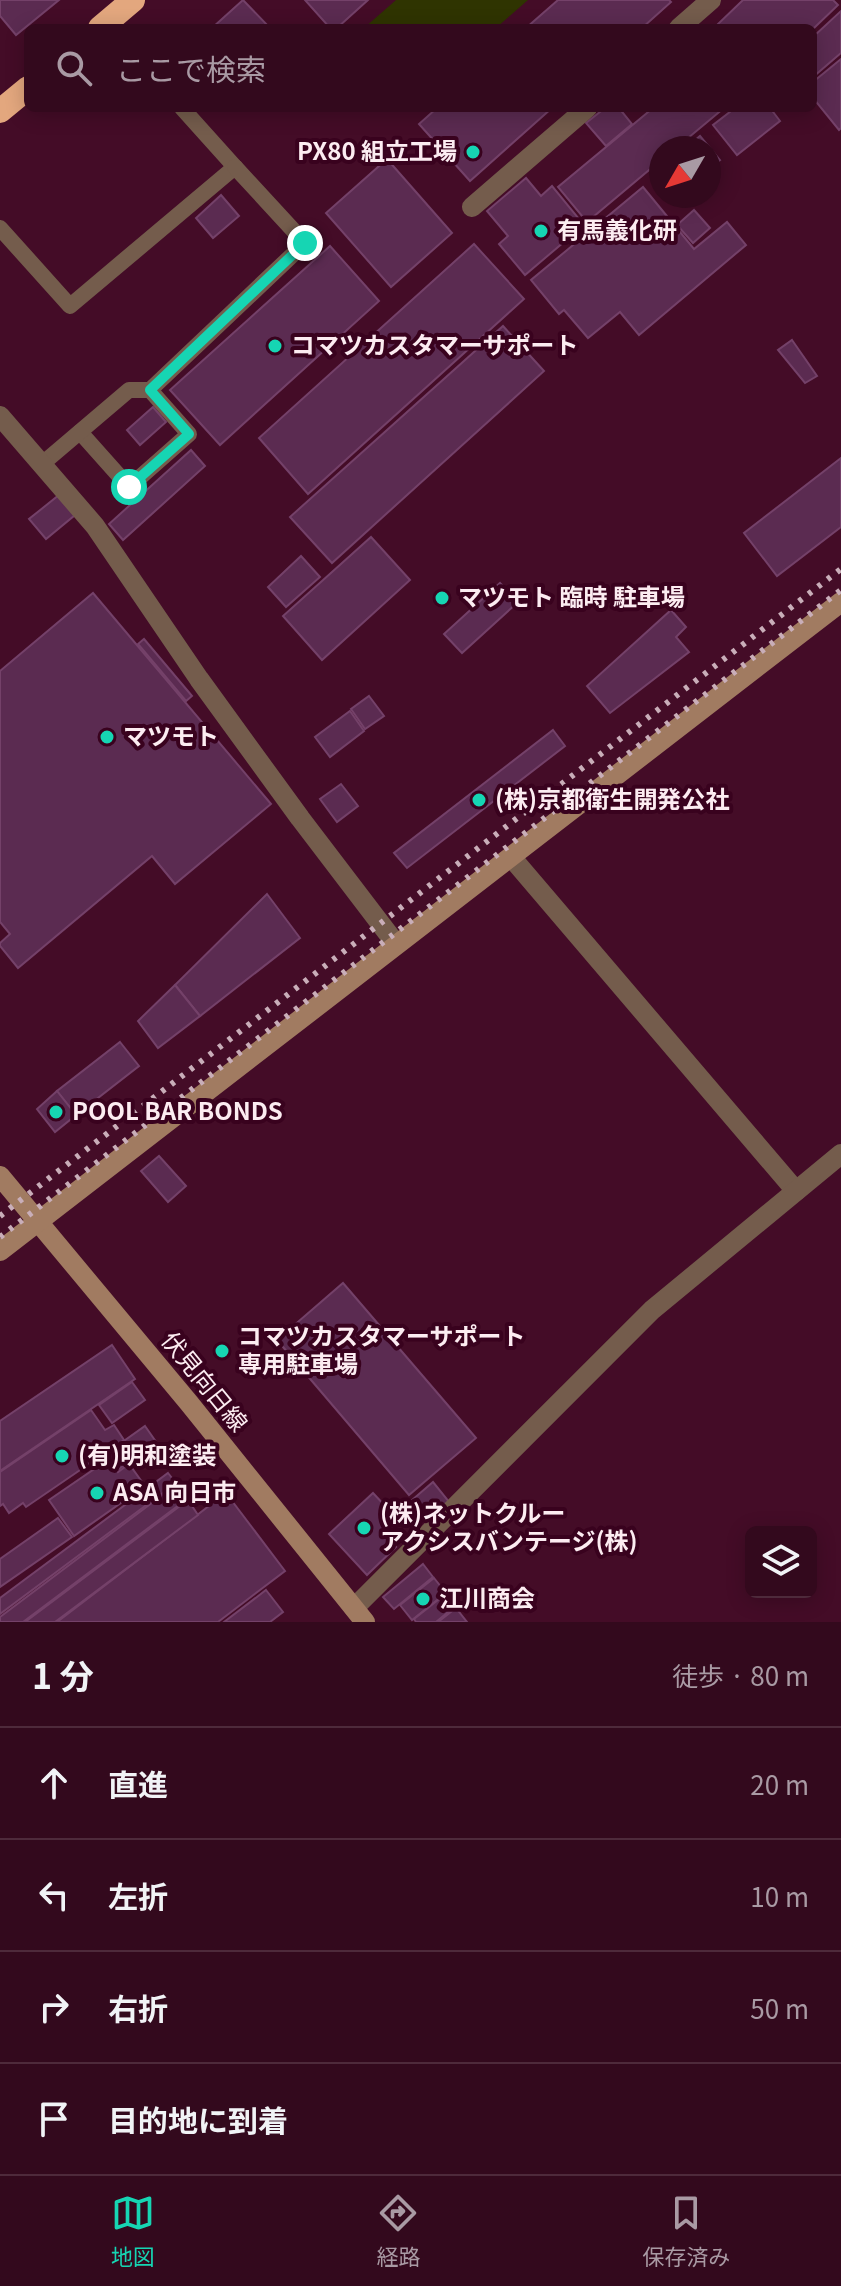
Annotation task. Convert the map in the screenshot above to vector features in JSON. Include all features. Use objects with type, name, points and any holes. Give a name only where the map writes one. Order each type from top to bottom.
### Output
[{"type":"highway","points":[[107,24],[133,0]]},
{"type":"highway","points":[[1,109],[24,91]]},
{"type":"street","points":[[684,24],[711,0]]},
{"type":"street","points":[[472,207],[582,112]]},
{"type":"street","points":[[0,416],[95,526],[199,679],[396,944]]},
{"type":"street","points":[[0,1251],[841,602]]},
{"type":"street","points":[[512,858],[796,1191]]},
{"type":"street","points":[[360,1615],[652,1310],[841,1154]]},
{"type":"street","name":"伏見向日線","points":[[0,1176],[360,1615]]},
{"type":"lane","points":[[42,464],[129,390],[150,390],[305,243],[186,112]]},
{"type":"lane","points":[[0,228],[70,306],[235,167]]},
{"type":"lane","points":[[80,432],[129,487],[189,434],[150,390]]},
{"type":"green space","points":[[396,0],[528,0],[501,24],[369,24]]},
{"type":"building","points":[[0,0],[59,0],[30,24],[24,24],[24,28],[16,35],[0,16]]},
{"type":"building","points":[[243,0],[266,24],[216,24]]},
{"type":"building","points":[[305,0],[368,0],[341,24],[326,24]]},
{"type":"building","points":[[558,0],[671,2],[646,24],[531,24]]},
{"type":"building","points":[[743,0],[833,0],[838,5],[817,25],[718,24]]},
{"type":"building","points":[[841,11],[841,53],[817,74],[817,33]]},
{"type":"building","points":[[841,59],[839,130],[817,103],[817,79]]},
{"type":"building","name":"PX80 組立工場","points":[[432,112],[548,112],[470,181],[419,124]]},
{"type":"building","points":[[600,112],[622,112],[632,124],[606,146],[586,123]]},
{"type":"building","points":[[648,112],[719,112],[690,136],[649,136],[649,170],[587,222],[558,187]]},
{"type":"building","points":[[730,112],[773,112],[780,121],[737,155],[713,125]]},
{"type":"building","points":[[387,159],[452,233],[391,287],[326,213]]},
{"type":"building","name":"有馬義化研","points":[[526,178],[541,196],[552,186],[584,225],[525,275],[499,244],[508,236],[487,211]]},
{"type":"building","points":[[643,187],[649,194],[649,208],[660,208],[694,249],[727,222],[746,245],[639,335],[620,312],[588,338],[564,310],[559,314],[531,280]]},
{"type":"building","points":[[221,195],[239,216],[213,238],[196,218]]},
{"type":"building","points":[[694,210],[710,228],[693,243],[677,225]]},
{"type":"building","points":[[474,244],[524,299],[308,494],[259,438]]},
{"type":"building","name":"コマツカスタマーサポート","points":[[330,246],[379,301],[220,445],[170,390]]},
{"type":"building","points":[[503,326],[544,371],[332,563],[290,517]]},
{"type":"building","points":[[792,340],[817,376],[805,383],[778,350]]},
{"type":"building","points":[[153,407],[166,422],[140,445],[127,430]]},
{"type":"building","points":[[191,450],[205,466],[123,540],[109,524]]},
{"type":"building","points":[[841,458],[841,527],[777,576],[744,533]]},
{"type":"building","points":[[59,495],[75,515],[46,539],[29,519]]},
{"type":"building","points":[[371,537],[410,580],[322,660],[283,616]]},
{"type":"building","points":[[301,556],[320,577],[286,607],[268,587]]},
{"type":"building","points":[[500,583],[518,602],[462,653],[444,634]]},
{"type":"building","name":"マツモト","points":[[93,593],[271,804],[175,884],[152,856],[18,968],[0,946],[10,934],[0,922],[0,671]]},
{"type":"building","points":[[671,610],[686,627],[676,637],[689,652],[610,713],[587,686]]},
{"type":"building","points":[[144,639],[192,696],[186,701],[138,644]]},
{"type":"building","points":[[369,696],[384,716],[365,729],[351,709]]},
{"type":"building","points":[[350,711],[364,731],[330,757],[315,737]]},
{"type":"building","name":"(株)京都衛生開発公社","points":[[553,730],[565,746],[407,868],[394,853]]},
{"type":"building","points":[[341,784],[358,806],[337,822],[320,799]]},
{"type":"building","points":[[267,894],[300,938],[200,1016],[175,985]]},
{"type":"building","points":[[175,985],[200,1016],[158,1048],[138,1021]]},
{"type":"building","points":[[120,1042],[139,1066],[76,1115],[57,1091]]},
{"type":"building","name":"POOL BAR BONDS","points":[[57,1091],[76,1115],[55,1132],[37,1109]]},
{"type":"building","points":[[159,1156],[186,1186],[168,1202],[141,1171]]},
{"type":"building","points":[[343,1283],[476,1438],[409,1495],[277,1340]]},
{"type":"building","points":[[112,1345],[135,1379],[0,1471],[0,1421]]},
{"type":"building","points":[[132,1382],[145,1400],[112,1423],[99,1405]]},
{"type":"building","name":"(有)明和塗装","points":[[91,1410],[105,1430],[114,1425],[124,1440],[26,1507],[23,1503],[9,1513],[3,1504],[0,1506],[0,1472]]},
{"type":"building","points":[[145,1426],[159,1446],[135,1464],[132,1460],[119,1469],[107,1453]]},
{"type":"building","name":"ASA 向日市","points":[[109,1459],[118,1472],[129,1464],[145,1486],[74,1536],[49,1500]]},
{"type":"building","points":[[168,1473],[176,1483],[0,1614],[0,1598]]},
{"type":"building","points":[[433,1482],[450,1503],[430,1520],[412,1500]]},
{"type":"building","points":[[177,1484],[187,1499],[23,1622],[0,1622],[0,1617]]},
{"type":"building","points":[[226,1493],[285,1571],[218,1622],[57,1622]]},
{"type":"building","name":"(株)ネットクルー アクシスバンテージ(株)","points":[[373,1493],[400,1522],[385,1536],[396,1547],[367,1575],[329,1534]]},
{"type":"building","points":[[188,1500],[198,1515],[55,1622],[25,1622]]},
{"type":"building","points":[[58,1518],[72,1537],[0,1587],[0,1559]]},
{"type":"building","points":[[423,1564],[433,1577],[394,1609],[383,1597]]},
{"type":"building","name":"江川商会","points":[[434,1578],[446,1593],[412,1620],[400,1605]]},
{"type":"building","points":[[266,1590],[283,1612],[270,1622],[224,1622]]},
{"type":"building","points":[[443,1596],[453,1608],[436,1622],[416,1622],[414,1619]]},
{"type":"building","points":[[456,1608],[467,1622],[438,1622]]},
{"type":"railway","points":[[0,1216],[841,569]]},
{"type":"railway","points":[[0,1237],[841,590]]},
{"type":"place","name":"PX80 組立工場","points":[[473,152]]},
{"type":"place","name":"有馬義化研","points":[[541,231]]},
{"type":"place","name":"コマツカスタマーサポート","points":[[275,346]]},
{"type":"place","name":"マツモト 臨時 駐車場","points":[[442,598]]},
{"type":"place","name":"マツモト","points":[[107,737]]},
{"type":"place","name":"(株)京都衛生開発公社","points":[[479,800]]},
{"type":"place","name":"POOL BAR BONDS","points":[[56,1112]]},
{"type":"place","name":"コマツカスタマーサポート 専用駐車場","points":[[222,1351]]},
{"type":"place","name":"(有)明和塗装","points":[[62,1456]]},
{"type":"place","name":"ASA 向日市","points":[[97,1493]]},
{"type":"place","name":"(株)ネットクルー アクシスバンテージ(株)","points":[[364,1528]]},
{"type":"place","name":"江川商会","points":[[423,1599]]},
{"type":"route","points":[[129,487],[189,434],[150,390],[305,243]]}]
